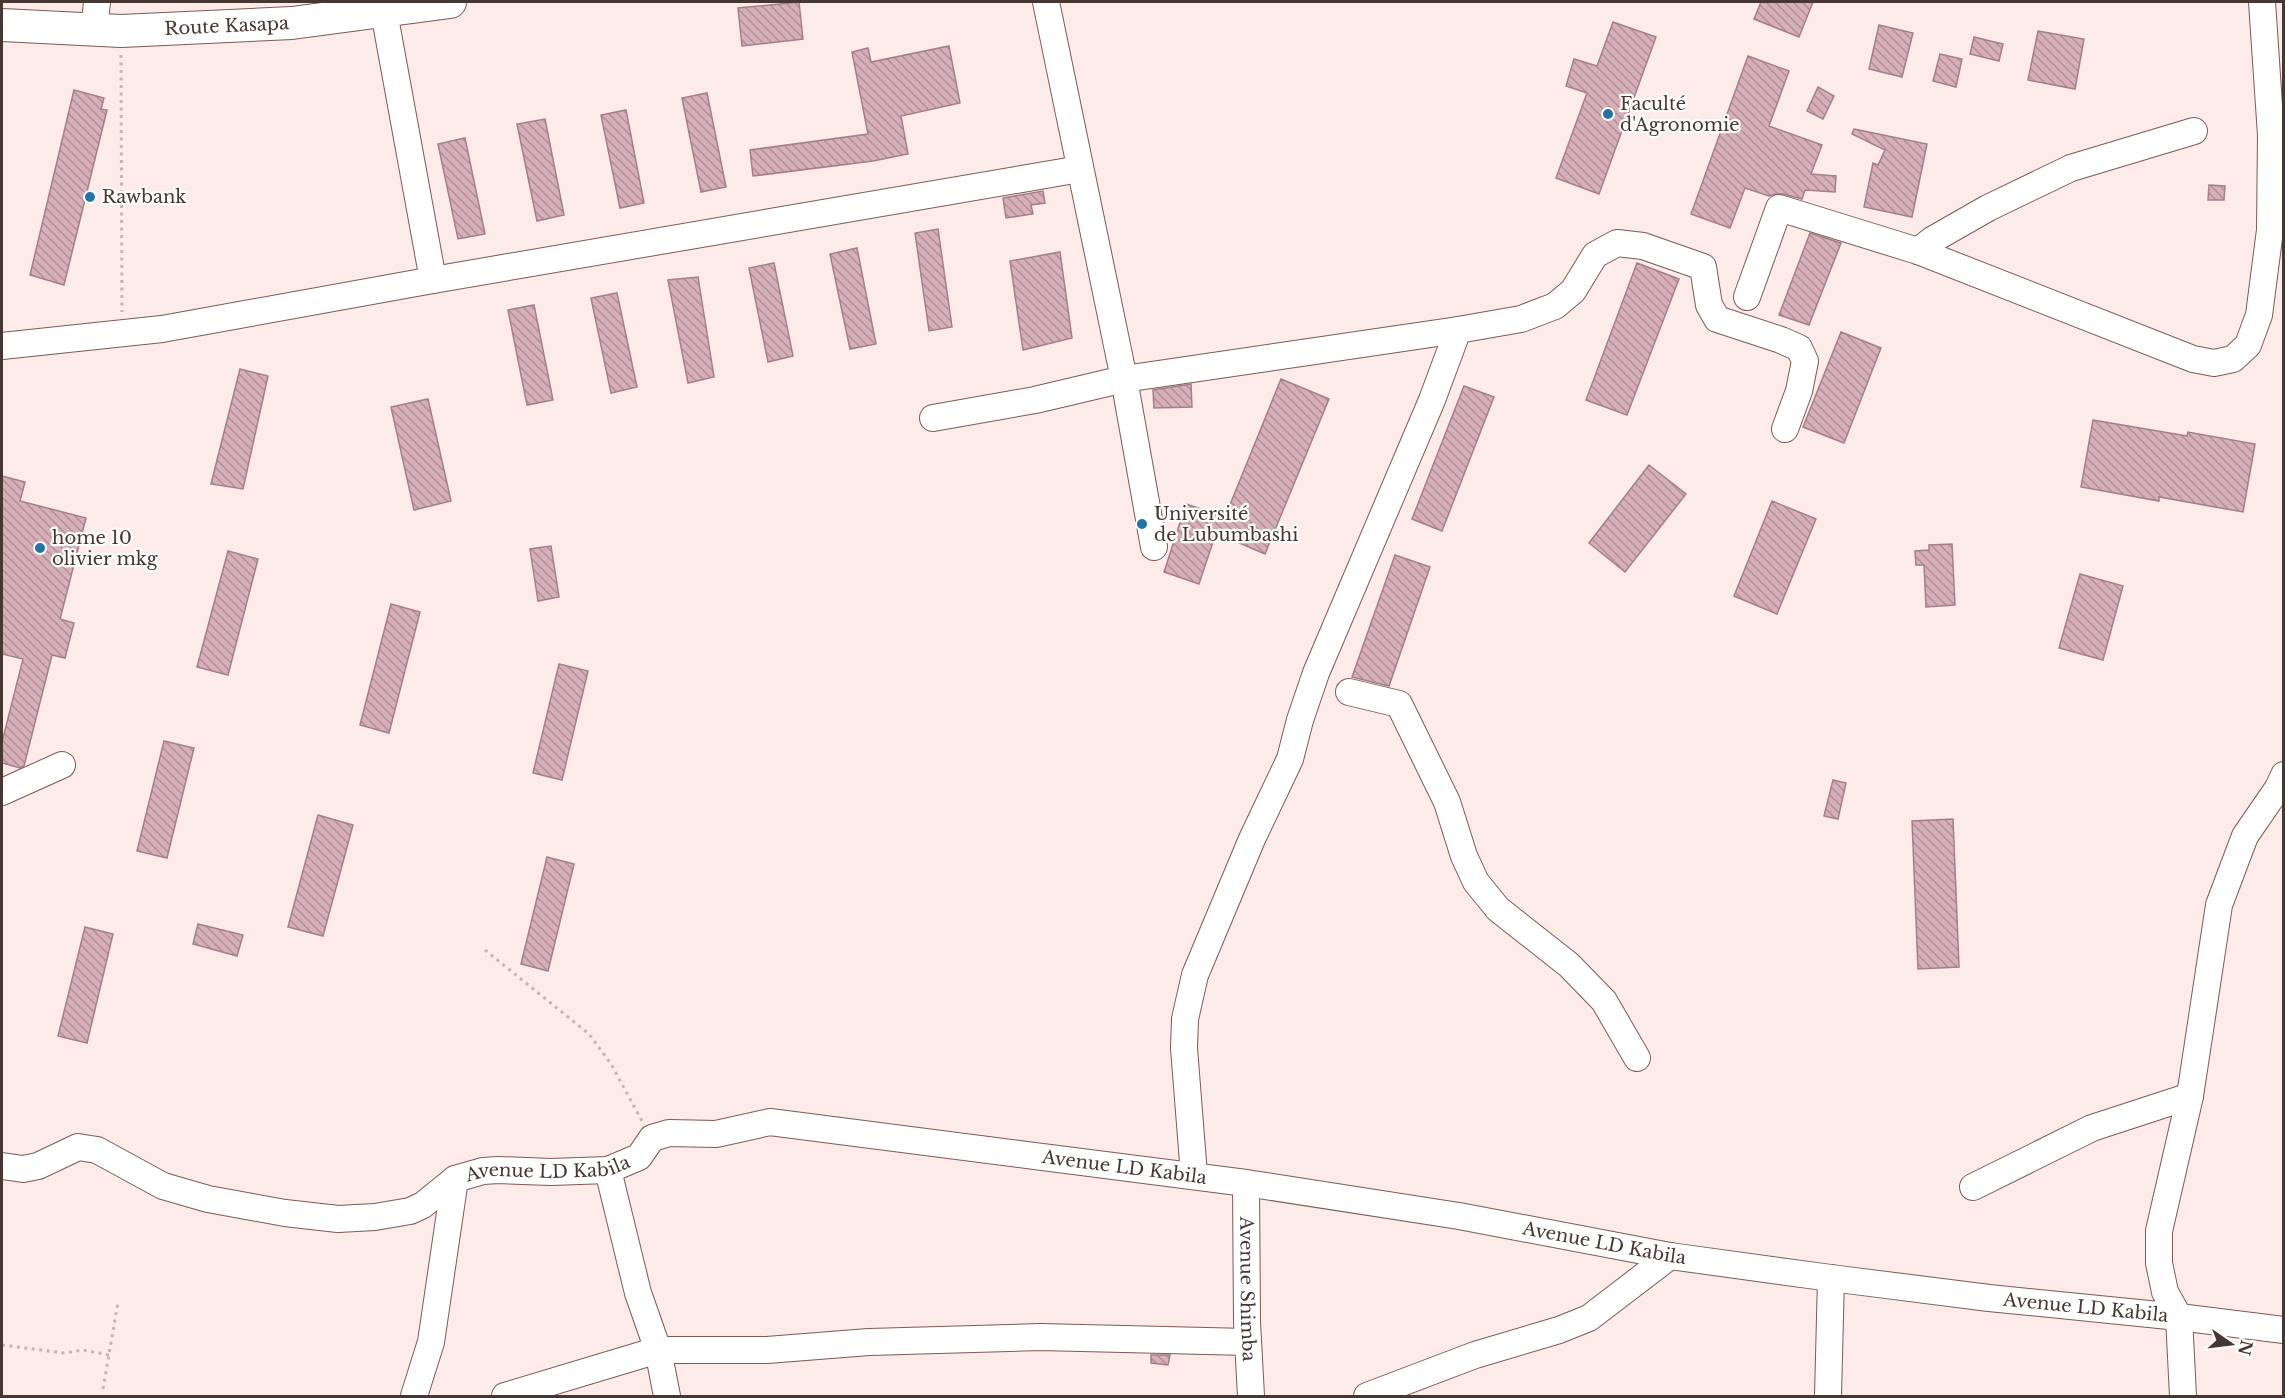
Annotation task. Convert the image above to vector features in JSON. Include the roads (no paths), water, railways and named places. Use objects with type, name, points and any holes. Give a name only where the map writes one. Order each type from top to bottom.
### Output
[{"type":"main road","name":"Route Kasapa","points":[[2,25],[104,21],[292,23],[450,2]]},
{"type":"street","points":[[1046,2],[1124,379],[1154,547]]},
{"type":"street","points":[[1747,297],[1779,208],[1917,251],[2193,359],[2214,363],[2233,359],[2248,345],[2259,315],[2270,230],[2271,135],[2262,2]]},
{"type":"street","points":[[384,12],[433,280]]},
{"type":"street","points":[[1917,251],[1988,208],[2071,168],[2194,130]]},
{"type":"street","points":[[2,346],[162,329],[1080,169]]},
{"type":"street","points":[[933,418],[1035,400],[1124,379],[1499,324],[1541,313],[1556,306],[1573,291],[1595,255],[1617,243],[1642,246],[1703,267],[1709,305],[1716,319],[1799,348],[1805,361],[1799,391],[1785,429]]},
{"type":"street","points":[[1194,1175],[1184,1048],[1185,1019],[1195,975],[1252,839],[1290,759],[1316,673],[1432,400],[1458,330]]},
{"type":"street","points":[[1349,692],[1399,704],[1447,802],[1464,856],[1476,882],[1498,909],[1569,964],[1604,1001],[1637,1058]]},
{"type":"street","points":[[2,792],[62,765]]},
{"type":"street","points":[[2183,1396],[2179,1317],[2165,1292],[2159,1263],[2159,1232],[2190,1096],[2219,905],[2245,836],[2282,784]]},
{"type":"street","points":[[1973,1188],[2092,1128],[2190,1096]]},
{"type":"street","name":"Avenue LD Kabila","points":[[2,1166],[22,1169],[38,1167],[78,1147],[97,1150],[163,1186],[196,1196],[285,1213],[338,1219],[375,1217],[410,1211],[423,1205],[455,1179],[483,1171],[608,1170],[639,1156],[652,1138],[669,1133],[716,1134],[770,1122],[1194,1175],[1460,1216],[1670,1256],[1989,1298],[2283,1330]]},
{"type":"street","points":[[608,1170],[638,1293],[658,1350],[667,1396]]},
{"type":"street","points":[[414,1396],[431,1342],[455,1179]]},
{"type":"street","name":"Avenue Shimba","points":[[1246,1183],[1251,1396]]},
{"type":"street","points":[[1367,1396],[1475,1355],[1558,1330],[1589,1318],[1670,1256]]},
{"type":"street","points":[[1828,1396],[1831,1278]]},
{"type":"street","points":[[505,1396],[658,1350],[767,1350],[869,1342],[1040,1337],[1248,1342]]},
{"type":"place","name":"Faculté d'Agronomie","points":[[1608,114]]},
{"type":"place","name":"Rawbank","points":[[90,197]]},
{"type":"place","name":"Université de Lubumbashi","points":[[1142,524]]},
{"type":"place","name":"home 10 olivier mkg","points":[[40,548]]}]
